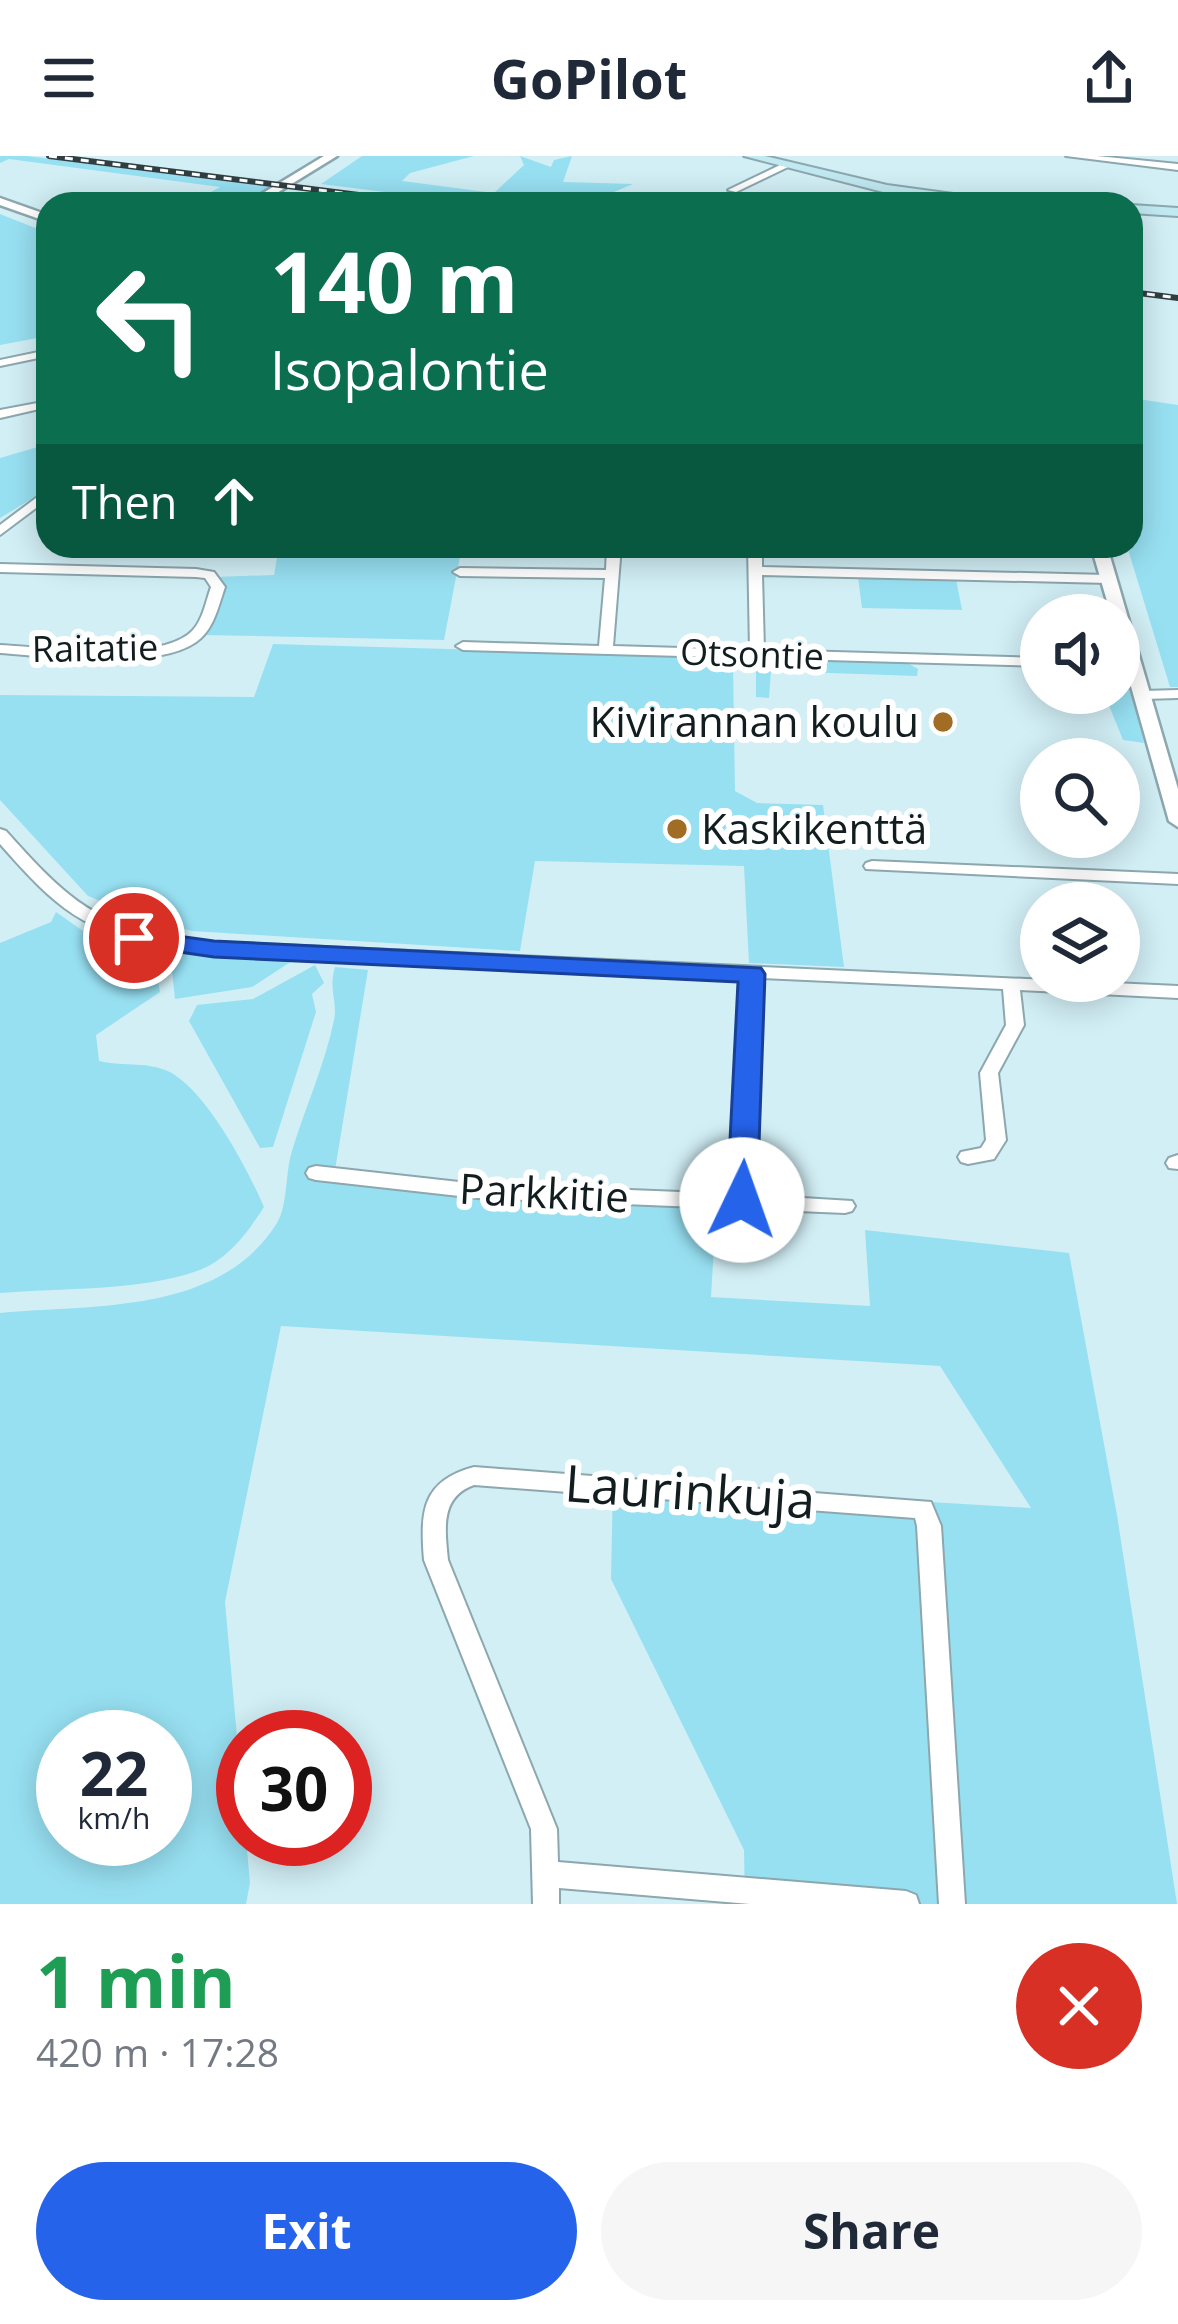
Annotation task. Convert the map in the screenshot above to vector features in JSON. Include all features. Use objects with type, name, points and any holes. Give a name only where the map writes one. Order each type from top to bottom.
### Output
[{"type":"main road","points":[[750,156],[908,192]]},
{"type":"main road","points":[[1143,210],[1178,212]]},
{"type":"street","points":[[271,192],[332,156]]},
{"type":"street","points":[[1071,156],[1178,167]]},
{"type":"street","points":[[733,190],[783,167]]},
{"type":"street","points":[[0,201],[36,214]]},
{"type":"street","points":[[0,363],[36,356]]},
{"type":"street","points":[[0,395],[7,413]]},
{"type":"street","points":[[0,531],[36,502]]},
{"type":"street","points":[[606,650],[613,558]]},
{"type":"street","points":[[755,558],[757,655]]},
{"type":"street","points":[[1102,558],[1111,594]]},
{"type":"street","name":"Raitatie","points":[[0,568],[196,573],[209,575],[218,587],[200,630],[191,639],[159,651],[0,650]]},
{"type":"street","points":[[460,572],[611,574]]},
{"type":"street","points":[[755,572],[1108,579]]},
{"type":"street","name":"Otsontie","points":[[463,646],[1020,661]]},
{"type":"street","points":[[1140,689],[1178,821]]},
{"type":"street","points":[[1143,694],[1178,694]]},
{"type":"street","points":[[0,834],[66,906],[112,932],[193,948],[1178,992]]},
{"type":"street","points":[[0,862],[19,855]]},
{"type":"street","points":[[872,866],[1178,879]]},
{"type":"street","points":[[742,1200],[752,974]]},
{"type":"street","points":[[968,1157],[987,1154],[996,1140],[989,1073],[1015,1025],[1011,984]]},
{"type":"street","name":"Parkkitie","points":[[316,1173],[456,1190],[845,1205]]},
{"type":"street","name":"Laurinkuja","points":[[549,1874],[548,1845],[436,1560],[433,1529],[438,1498],[445,1486],[474,1476],[923,1509],[929,1526],[952,1904]]},
{"type":"street","points":[[546,1904],[549,1874],[832,1902],[905,1904]]},
{"type":"shaded area","points":[[0,156],[27,156],[275,187],[265,192],[211,192],[220,187],[9,159],[0,163]]},
{"type":"shaded area","points":[[362,156],[474,156],[410,173],[402,181],[486,192],[385,192],[321,184]]},
{"type":"shaded area","points":[[520,156],[551,167],[554,160],[572,156],[563,182],[633,184],[614,192],[495,192],[524,165]]},
{"type":"shaded area","points":[[0,214],[36,228],[36,338],[0,345]]},
{"type":"shaded area","points":[[1143,400],[1178,405],[1178,687],[1170,687],[1131,558],[1143,558]]},
{"type":"shaded area","points":[[36,448],[36,496],[0,518],[0,458]]},
{"type":"shaded area","points":[[277,558],[460,558],[444,640],[203,635],[216,577],[274,575]]},
{"type":"shaded area","points":[[858,577],[956,579],[962,610],[862,608]]},
{"type":"shaded area","points":[[273,644],[697,656],[700,664],[733,665],[735,791],[757,803],[823,805],[844,967],[749,963],[744,866],[535,861],[520,951],[192,931],[88,896],[0,800],[0,695],[254,697]]},
{"type":"shaded area","points":[[779,659],[906,662],[918,669],[917,676],[771,671],[769,698],[756,697],[756,664]]},
{"type":"shaded area","points":[[1112,714],[1137,714],[1144,743],[1140,738],[1122,738]]},
{"type":"shaded area","points":[[56,912],[86,933],[154,956],[160,992],[96,1035],[99,1061],[158,1068],[180,1078],[223,1130],[264,1207],[227,1253],[197,1271],[126,1285],[0,1293],[0,943],[51,922]]},
{"type":"shaded area","points":[[170,953],[295,959],[252,987],[175,999]]},
{"type":"shaded area","points":[[315,965],[324,983],[312,994],[316,1012],[273,1147],[260,1148],[189,1021],[197,1005],[253,999]]},
{"type":"shaded area","points":[[335,967],[368,970],[335,1170],[475,1185],[717,1194],[711,1297],[870,1306],[865,1230],[1069,1253],[1117,1515],[1177,1904],[745,1904],[744,1850],[611,1579],[613,1483],[1031,1508],[940,1366],[281,1326],[225,1602],[235,1710],[216,1710],[216,1866],[248,1866],[246,1904],[0,1904],[0,1313],[152,1299],[223,1275],[252,1253],[277,1223],[283,1207],[292,1151],[334,1020]]},
{"type":"railway","points":[[49,156],[335,192]]},
{"type":"railway","points":[[1143,294],[1178,298]]},
{"type":"place","name":"Kivirannan koulu","points":[[943,722]]},
{"type":"place","name":"Kaskikenttä","points":[[677,829]]},
{"type":"route","points":[[134,938],[214,949],[752,974],[742,1200]]}]
